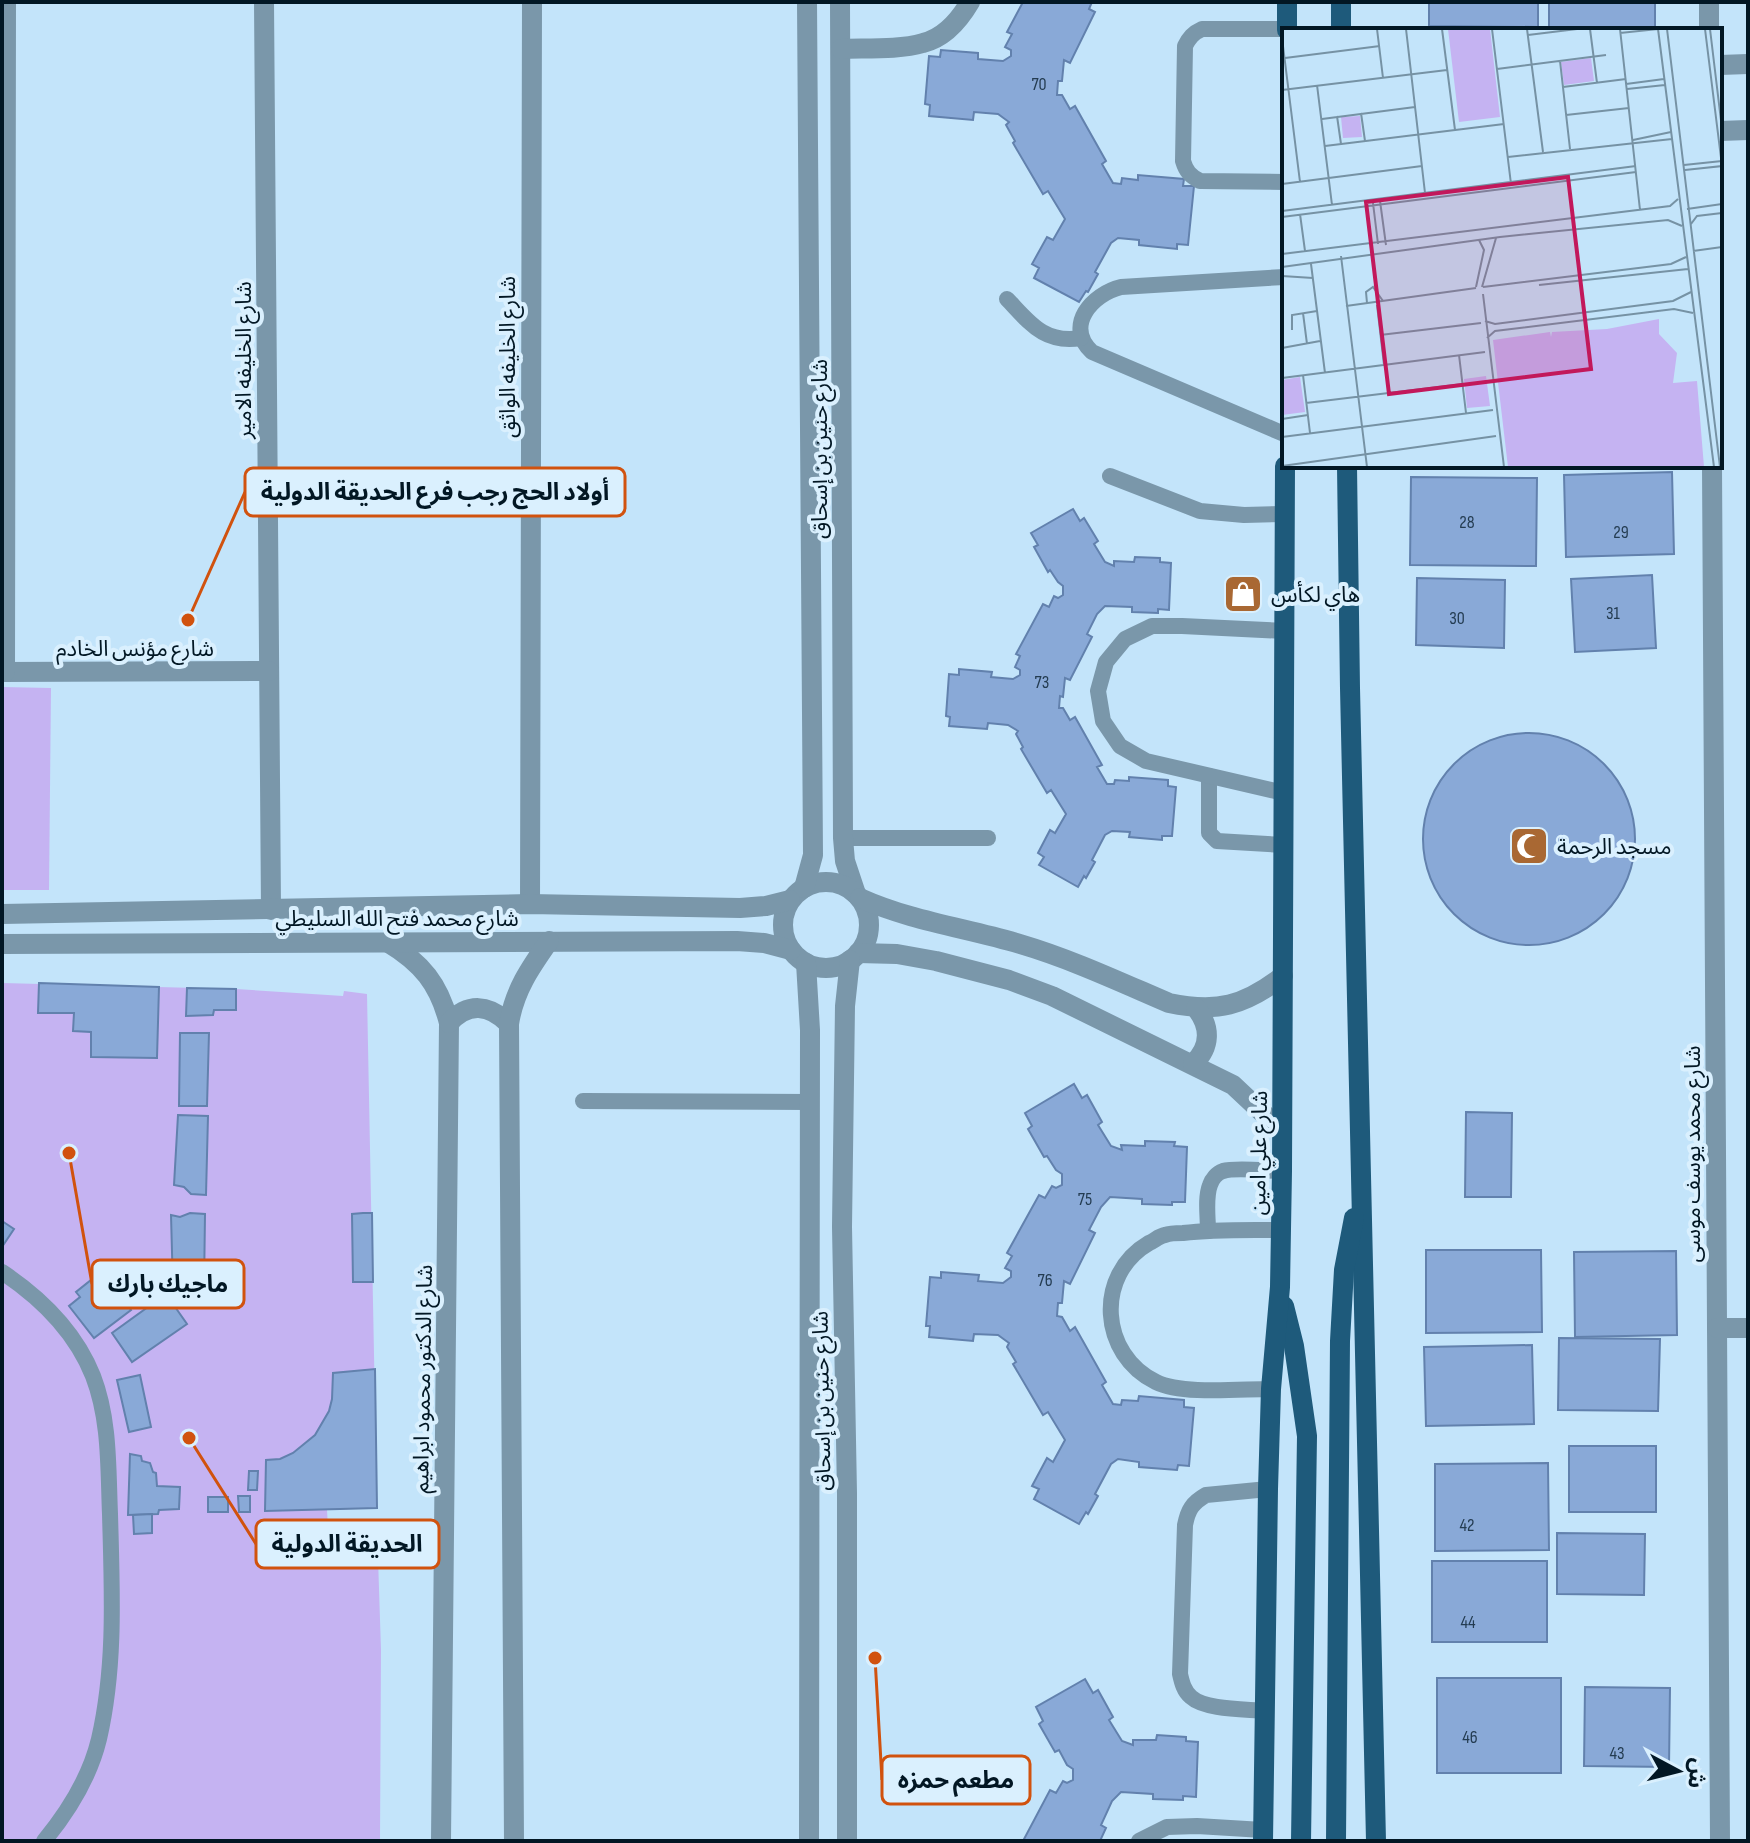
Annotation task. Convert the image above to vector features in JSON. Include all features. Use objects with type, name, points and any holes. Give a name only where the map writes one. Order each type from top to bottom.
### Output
[{"type":"main road","points":[[1287,2],[1287,28]]},
{"type":"main road","points":[[1341,2],[1341,28]]},
{"type":"main road","name":"شارع علي امين","points":[[1263,1835],[1268,1489],[1271,1389],[1280,1287],[1282,1171],[1285,468]]},
{"type":"main road","points":[[1347,468],[1376,1841]]},
{"type":"main road","points":[[1336,1841],[1341,1302],[1362,1178]]},
{"type":"main road","points":[[1280,1287],[1294,1346],[1307,1436],[1301,1841]]},
{"type":"street","points":[[4,672],[6,2]]},
{"type":"street","name":"شارع الخليفه الامير","points":[[264,2],[271,910]]},
{"type":"street","name":"شارع الخليفه الواثق","points":[[530,904],[532,2]]},
{"type":"street","name":"شارع حنين بن إسحاق","points":[[797,894],[813,855],[807,2]]},
{"type":"street","name":"شارع حنين بن إسحاق","points":[[840,2],[843,838],[848,872],[858,896]]},
{"type":"street","points":[[841,49],[926,43],[945,32],[961,17],[970,2]]},
{"type":"street","points":[[1709,2],[1709,28]]},
{"type":"street","points":[[1722,65],[1748,64]]},
{"type":"street","points":[[1722,131],[1748,130]]},
{"type":"street","name":"شارع محمد يوسف موسى","points":[[1712,468],[1720,1841]]},
{"type":"street","name":"شارع مؤنس الخادم","points":[[4,672],[269,671]]},
{"type":"street","points":[[1282,1131],[1233,1085],[1052,996],[1009,980],[917,957],[877,953],[854,956],[836,966],[821,968],[798,956],[784,934],[784,916],[797,894],[817,882],[831,882],[916,919],[1032,948],[1169,1003],[1196,1008],[1230,1005],[1246,1000],[1283,976]]},
{"type":"street","name":"شارع محمد فتح الله السليطي","points":[[2,914],[530,904],[740,908],[766,906],[797,894]]},
{"type":"street","points":[[854,956],[866,940],[869,926],[867,911],[858,896]]},
{"type":"street","points":[[514,1841],[509,1024],[517,990],[549,941]]},
{"type":"street","name":"شارع محمد فتح الله السليطي","points":[[2,944],[737,941],[764,943],[798,956]]},
{"type":"street","name":"شارع الدكتور محمود ابراهيم","points":[[387,942],[416,962],[428,975],[445,1006],[449,1023],[441,1841]]},
{"type":"street","name":"شارع حنين بن إسحاق","points":[[798,956],[810,1022],[809,1841]]},
{"type":"street","name":"شارع حنين بن إسحاق","points":[[847,1841],[847,1493],[842,1227],[845,1006],[854,956]]},
{"type":"street","points":[[449,1023],[467,1010],[479,1008],[500,1015],[509,1024]]},
{"type":"street","points":[[1193,1064],[1204,1051],[1208,1032],[1196,1008]]},
{"type":"street","points":[[1717,1328],[1748,1328]]},
{"type":"lane","points":[[1282,30],[1202,29],[1194,33],[1185,46],[1183,146],[1185,170],[1200,181],[1282,182]]},
{"type":"lane","points":[[1282,277],[1112,289],[1094,300],[1080,322],[1079,330],[1092,352],[1282,433]]},
{"type":"lane","points":[[1007,299],[1042,334],[1055,339],[1081,338]]},
{"type":"lane","points":[[1110,476],[1200,511],[1244,515],[1285,514]]},
{"type":"lane","points":[[1284,793],[1146,761],[1120,746],[1103,721],[1098,691],[1106,662],[1125,639],[1152,626],[1285,631]]},
{"type":"lane","points":[[1209,776],[1209,833],[1212,838],[1217,841],[1284,845]]},
{"type":"lane","points":[[843,838],[988,838]]},
{"type":"lane","points":[[583,1101],[809,1102]]},
{"type":"lane","points":[[1208,1231],[1209,1191],[1215,1176],[1223,1171],[1282,1171]]},
{"type":"lane","points":[[1271,1389],[1187,1389],[1157,1383],[1131,1365],[1114,1337],[1110,1306],[1117,1275],[1137,1250],[1164,1235],[1280,1230]]},
{"type":"lane","points":[[2,1272],[53,1313],[82,1353],[100,1395],[107,1439],[113,1627],[104,1709],[91,1763],[72,1801],[44,1841]]},
{"type":"lane","points":[[1265,1711],[1201,1703],[1190,1697],[1180,1674],[1188,1510],[1206,1495],[1268,1489]]},
{"type":"lane","points":[[1139,1841],[1167,1827],[1197,1826],[1263,1835]]},
{"type":"shaded area","points":[[2,687],[51,688],[49,890],[2,890]]},
{"type":"shaded area","points":[[2,983],[236,989],[343,996],[344,991],[367,994],[377,1508],[327,1510],[328,1528],[377,1528],[381,1650],[380,1841],[2,1841]]},
{"type":"building","points":[[1023,2],[1092,2],[1089,9],[1095,12],[1070,63],[1064,60],[1057,95],[1062,95],[1070,109],[1075,106],[1106,161],[1102,164],[1113,183],[1121,184],[1122,178],[1138,180],[1138,175],[1184,179],[1183,186],[1194,186],[1188,245],[1177,244],[1177,249],[1139,245],[1139,240],[1118,238],[1111,243],[1095,272],[1098,274],[1079,302],[1034,278],[1039,268],[1032,264],[1047,237],[1053,240],[1065,219],[1048,191],[1043,194],[1013,143],[1015,141],[1006,125],[1009,122],[998,114],[974,112],[973,120],[929,116],[930,105],[925,104],[929,56],[940,57],[941,50],[978,53],[978,59],[1003,61],[1011,56],[1011,50],[1005,47],[1012,34],[1007,32]]},
{"type":"building","points":[[1429,2],[1538,2],[1538,27],[1429,26]]},
{"type":"building","points":[[1549,2],[1655,2],[1655,28],[1549,28]]},
{"type":"building","points":[[1672,472],[1674,554],[1566,557],[1564,475]]},
{"type":"building","points":[[1411,477],[1537,478],[1536,566],[1410,565]]},
{"type":"building","points":[[1073,509],[1080,521],[1084,518],[1098,541],[1094,544],[1105,562],[1114,566],[1114,561],[1134,562],[1135,557],[1160,558],[1160,562],[1171,563],[1169,610],[1158,609],[1158,613],[1132,612],[1132,607],[1105,606],[1097,614],[1087,634],[1092,637],[1070,680],[1065,678],[1059,708],[1063,708],[1070,720],[1075,717],[1102,765],[1097,767],[1107,784],[1114,784],[1115,780],[1129,781],[1129,777],[1168,780],[1168,786],[1176,787],[1172,836],[1162,836],[1162,840],[1129,837],[1130,832],[1112,831],[1105,835],[1092,860],[1095,862],[1078,887],[1039,865],[1044,857],[1038,853],[1050,830],[1055,833],[1066,814],[1051,790],[1047,793],[1021,749],[1023,747],[1016,734],[1018,731],[1008,725],[988,723],[987,729],[949,726],[950,717],[946,716],[949,674],[959,675],[959,669],[992,672],[991,677],[1013,679],[1020,675],[1020,670],[1015,667],[1020,656],[1016,654],[1043,604],[1049,607],[1054,596],[1058,598],[1063,595],[1063,586],[1050,570],[1048,572],[1034,547],[1038,545],[1031,533]]},
{"type":"building","points":[[1652,575],[1656,648],[1575,652],[1571,579]]},
{"type":"building","points":[[1417,578],[1505,580],[1504,648],[1416,645]]},
{"type":"building","name":"مسجد الرحمة","points":[[1529,733],[1570,741],[1604,764],[1627,798],[1635,839],[1627,880],[1604,914],[1570,937],[1529,945],[1488,937],[1454,914],[1431,880],[1423,839],[1431,798],[1454,764],[1488,741]]},
{"type":"building","points":[[39,983],[159,987],[157,1058],[91,1057],[91,1032],[73,1031],[74,1013],[38,1013]]},
{"type":"building","points":[[187,988],[236,989],[236,1010],[214,1010],[213,1015],[186,1016]]},
{"type":"building","points":[[180,1033],[209,1033],[207,1106],[179,1106]]},
{"type":"building","points":[[1074,1084],[1082,1098],[1087,1095],[1102,1122],[1098,1125],[1111,1146],[1122,1150],[1121,1145],[1145,1146],[1145,1141],[1175,1142],[1174,1146],[1187,1147],[1185,1202],[1142,1204],[1142,1199],[1110,1197],[1089,1230],[1095,1233],[1070,1284],[1064,1281],[1057,1316],[1062,1317],[1070,1331],[1075,1327],[1106,1382],[1102,1385],[1113,1404],[1121,1405],[1122,1400],[1138,1401],[1139,1396],[1184,1400],[1184,1407],[1194,1408],[1189,1466],[1178,1465],[1177,1470],[1139,1467],[1139,1462],[1118,1459],[1111,1464],[1095,1494],[1098,1496],[1079,1524],[1034,1499],[1039,1489],[1032,1486],[1047,1458],[1053,1462],[1065,1440],[1048,1412],[1043,1415],[1013,1364],[1016,1362],[1007,1347],[1009,1343],[998,1335],[974,1334],[973,1341],[929,1337],[930,1326],[926,1326],[930,1277],[941,1278],[941,1272],[979,1275],[978,1281],[1003,1283],[1011,1277],[1011,1271],[1005,1268],[1012,1256],[1007,1253],[1039,1195],[1045,1198],[1052,1186],[1062,1185],[1062,1174],[1047,1156],[1044,1157],[1028,1129],[1032,1126],[1025,1113]]},
{"type":"building","points":[[1466,1112],[1512,1113],[1511,1197],[1465,1197]]},
{"type":"building","points":[[178,1115],[208,1116],[206,1195],[191,1194],[184,1187],[174,1185]]},
{"type":"building","points":[[190,1213],[205,1214],[204,1289],[173,1289],[171,1215],[180,1217]]},
{"type":"building","points":[[372,1213],[373,1282],[353,1282],[352,1214]]},
{"type":"building","points":[[2,1221],[14,1229],[2,1247]]},
{"type":"building","points":[[1426,1250],[1541,1250],[1542,1332],[1426,1333]]},
{"type":"building","points":[[1676,1251],[1677,1335],[1575,1337],[1574,1252]]},
{"type":"building","points":[[101,1272],[131,1310],[94,1338],[69,1306],[80,1297],[76,1292]]},
{"type":"building","points":[[166,1294],[187,1324],[132,1362],[112,1333]]},
{"type":"building","points":[[1559,1338],[1660,1339],[1658,1411],[1558,1410]]},
{"type":"building","points":[[1532,1345],[1534,1424],[1426,1426],[1424,1347]]},
{"type":"building","points":[[375,1369],[377,1508],[265,1511],[266,1460],[280,1459],[293,1453],[315,1435],[329,1411],[333,1373]]},
{"type":"building","points":[[140,1375],[151,1427],[129,1432],[117,1380]]},
{"type":"building","points":[[1569,1446],[1656,1446],[1656,1512],[1569,1512]]},
{"type":"building","points":[[130,1454],[141,1456],[142,1461],[150,1463],[156,1473],[157,1486],[180,1487],[179,1509],[159,1510],[158,1514],[128,1515]]},
{"type":"building","points":[[1548,1463],[1549,1550],[1435,1551],[1435,1464]]},
{"type":"building","points":[[249,1471],[258,1471],[257,1490],[248,1490]]},
{"type":"building","points":[[238,1496],[250,1496],[250,1512],[239,1512]]},
{"type":"building","points":[[208,1497],[228,1497],[228,1512],[208,1512]]},
{"type":"building","points":[[152,1514],[152,1533],[134,1534],[133,1515]]},
{"type":"building","points":[[1557,1533],[1645,1534],[1644,1595],[1557,1594]]},
{"type":"building","points":[[1432,1561],[1547,1561],[1547,1642],[1432,1642]]},
{"type":"building","points":[[1437,1678],[1561,1678],[1561,1773],[1437,1773]]},
{"type":"building","points":[[1085,1679],[1093,1693],[1098,1690],[1113,1717],[1109,1720],[1122,1741],[1133,1745],[1133,1740],[1156,1740],[1157,1735],[1186,1737],[1186,1741],[1198,1742],[1196,1797],[1153,1799],[1153,1794],[1121,1792],[1112,1801],[1101,1825],[1106,1828],[1100,1841],[1023,1841],[1050,1790],[1056,1793],[1063,1781],[1073,1780],[1073,1769],[1067,1765],[1059,1750],[1055,1752],[1039,1724],[1043,1721],[1036,1707]]},
{"type":"building","points":[[1585,1687],[1670,1688],[1669,1767],[1584,1766]]},
{"type":"place","name":"هاي لكأس","points":[[1243,594]]},
{"type":"place","name":"أولاد الحج رجب فرع الحديقة الدولية","points":[[188,620]]},
{"type":"place","name":"مسجد الرحمة","points":[[1529,846]]},
{"type":"place","name":"ماجيك بارك","points":[[69,1153]]},
{"type":"place","name":"الحديقة الدولية","points":[[189,1438]]},
{"type":"place","name":"مطعم حمزه","points":[[875,1658]]}]
